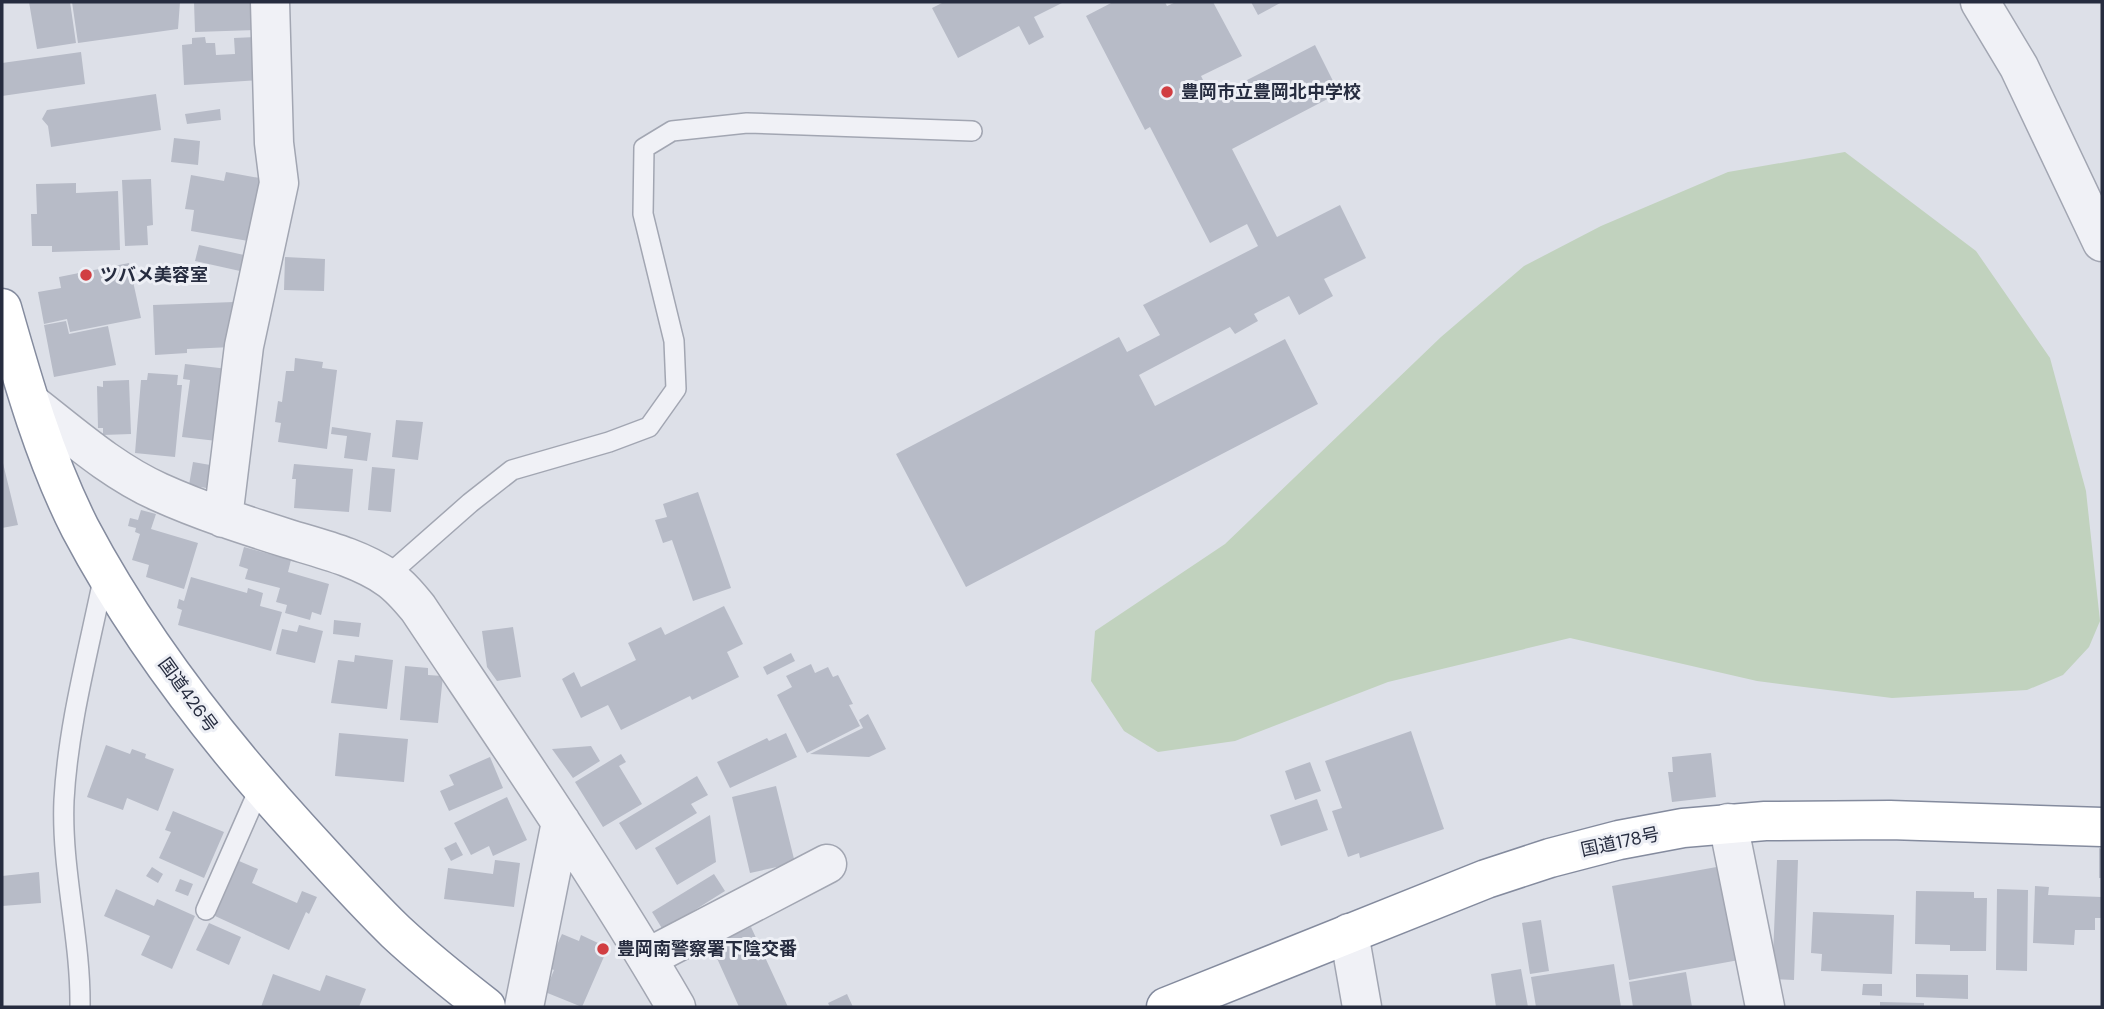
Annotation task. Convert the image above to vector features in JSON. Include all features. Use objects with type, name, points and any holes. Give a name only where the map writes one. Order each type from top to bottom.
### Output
[{"type":"highway","name":"国道426号","points":[[2,308],[58,478],[79,526],[105,572],[177,682],[214,733],[260,787],[396,931],[485,1007]]},
{"type":"highway","name":"国道178号","points":[[1166,1007],[1486,879],[1549,858],[1619,840],[1728,823],[1822,819],[2102,827]]},
{"type":"street","points":[[223,518],[244,346],[279,183],[274,143],[270,2]]},
{"type":"street","points":[[1980,2],[2019,67],[2102,242]]},
{"type":"street","points":[[32,404],[130,477],[156,491],[223,518],[339,556],[386,577],[407,595],[561,822],[676,1007]]},
{"type":"street","points":[[524,1007],[561,822]]},
{"type":"street","points":[[1728,823],[1765,1007]]},
{"type":"street","points":[[647,958],[827,864]]},
{"type":"street","points":[[1349,933],[1362,1007]]},
{"type":"lane","points":[[386,577],[512,470],[609,442],[649,427],[676,389],[674,341],[643,214],[644,148],[672,131],[747,123],[972,131]]},
{"type":"lane","points":[[80,1007],[64,802],[72,734],[105,572]]},
{"type":"lane","points":[[206,910],[260,787]]},
{"type":"green space","points":[[1845,152],[1976,251],[2050,358],[2086,491],[2100,621],[2089,647],[2063,675],[2027,690],[1892,698],[1757,681],[1570,638],[1388,682],[1235,741],[1158,752],[1124,731],[1091,681],[1095,631],[1225,544],[1441,337],[1524,266],[1601,226],[1728,172]]},
{"type":"building","points":[[29,2],[70,2],[76,43],[37,49]]},
{"type":"building","points":[[72,2],[180,2],[178,29],[78,43]]},
{"type":"building","points":[[194,2],[256,2],[257,30],[195,32]]},
{"type":"building","points":[[944,2],[1064,2],[1034,17],[1044,37],[1029,45],[1019,26],[958,58],[932,8]]},
{"type":"building","points":[[1113,2],[1165,2],[1167,6],[1176,2],[1213,2],[1242,56],[1201,76],[1212,98],[1315,45],[1339,93],[1232,149],[1277,237],[1340,205],[1366,258],[1324,279],[1333,296],[1299,315],[1289,296],[1254,314],[1258,321],[1235,334],[1230,327],[1139,375],[1155,406],[1285,339],[1318,404],[966,587],[896,454],[1119,337],[1127,352],[1160,335],[1143,305],[1258,246],[1247,224],[1210,243],[1150,127],[1145,130],[1086,16]]},
{"type":"building","points":[[1251,2],[1282,2],[1258,15]]},
{"type":"building","points":[[205,37],[206,43],[215,43],[216,55],[235,54],[234,38],[256,37],[259,80],[184,85],[182,45],[192,44],[192,38]]},
{"type":"building","points":[[81,52],[85,84],[2,96],[2,63]]},
{"type":"building","points":[[156,94],[161,130],[51,147],[48,126],[42,119],[47,110]]},
{"type":"building","points":[[220,109],[221,120],[187,124],[185,114]]},
{"type":"building","points":[[174,138],[200,141],[198,165],[171,162]]},
{"type":"building","points":[[226,172],[265,179],[254,242],[191,231],[194,210],[185,209],[191,175],[224,181]]},
{"type":"building","points":[[151,179],[153,225],[147,226],[148,245],[125,246],[122,180]]},
{"type":"building","points":[[76,183],[76,193],[118,191],[120,250],[52,252],[52,246],[32,246],[31,214],[37,214],[36,184]]},
{"type":"building","points":[[199,245],[253,257],[249,273],[195,261]]},
{"type":"building","points":[[285,257],[325,259],[324,291],[284,290]]},
{"type":"building","points":[[129,263],[141,318],[70,332],[67,319],[44,324],[38,292],[61,288],[59,277]]},
{"type":"building","points":[[234,302],[235,337],[232,347],[187,349],[187,353],[155,355],[153,305]]},
{"type":"building","points":[[66,321],[69,334],[108,326],[116,365],[54,377],[44,325]]},
{"type":"building","points":[[295,358],[323,362],[322,368],[337,370],[327,449],[278,442],[281,423],[275,422],[278,401],[282,402],[286,371],[294,371]]},
{"type":"building","points":[[185,364],[228,369],[217,441],[182,437],[190,380],[183,379]]},
{"type":"building","points":[[148,373],[178,375],[177,385],[182,385],[175,457],[135,453],[141,380],[147,380]]},
{"type":"building","points":[[129,380],[131,434],[103,435],[103,428],[98,428],[97,386],[103,387],[103,381]]},
{"type":"building","points":[[396,420],[423,422],[418,460],[392,457]]},
{"type":"building","points":[[332,427],[371,433],[367,461],[344,458],[347,436],[331,434]]},
{"type":"building","points":[[2,459],[18,525],[2,528]]},
{"type":"building","points":[[193,462],[216,466],[212,489],[189,485]]},
{"type":"building","points":[[294,464],[353,469],[349,512],[294,508]]},
{"type":"building","points":[[372,467],[395,469],[391,512],[368,510]]},
{"type":"building","points":[[698,492],[731,588],[693,601],[672,540],[663,543],[655,520],[667,517],[663,504]]},
{"type":"building","points":[[141,510],[156,514],[151,529],[198,543],[184,589],[146,577],[149,565],[132,560],[140,534],[135,532],[136,528],[128,526],[130,518],[138,520]]},
{"type":"building","points":[[244,547],[291,560],[288,572],[329,584],[321,615],[312,612],[310,620],[285,613],[287,605],[276,602],[280,588],[245,579],[248,569],[239,566]]},
{"type":"building","points":[[191,577],[247,593],[248,588],[263,593],[260,606],[282,612],[271,651],[178,625],[182,610],[177,608],[179,599],[184,601]]},
{"type":"building","points":[[724,606],[743,644],[727,652],[739,677],[692,700],[690,696],[621,730],[608,705],[581,718],[562,679],[574,672],[581,687],[636,660],[628,643],[661,627],[665,635]]},
{"type":"building","points":[[334,620],[361,623],[359,637],[333,634]]},
{"type":"building","points":[[299,625],[323,631],[315,663],[276,654],[282,629],[297,632]]},
{"type":"building","points":[[513,627],[521,677],[497,681],[487,667],[482,631]]},
{"type":"building","points":[[791,653],[795,661],[767,675],[763,667]]},
{"type":"building","points":[[355,655],[393,660],[387,709],[331,703],[338,660],[354,662]]},
{"type":"building","points":[[811,664],[815,673],[828,667],[833,677],[838,675],[853,704],[849,705],[860,726],[807,753],[777,695],[792,687],[786,676]]},
{"type":"building","points":[[405,666],[428,668],[428,675],[443,676],[438,723],[400,720]]},
{"type":"building","points":[[868,714],[886,749],[869,757],[810,754],[863,728],[859,720]]},
{"type":"building","points":[[1411,731],[1444,829],[1360,858],[1359,853],[1348,857],[1332,811],[1342,808],[1325,761]]},
{"type":"building","points":[[339,733],[408,739],[404,782],[335,776]]},
{"type":"building","points":[[786,733],[797,757],[730,788],[717,762],[767,738],[769,741]]},
{"type":"building","points":[[106,745],[130,754],[132,749],[146,754],[145,758],[174,769],[158,811],[127,798],[123,810],[87,797]]},
{"type":"building","points":[[591,746],[600,761],[573,778],[552,749]]},
{"type":"building","points":[[1711,753],[1716,797],[1672,802],[1668,772],[1673,772],[1672,757]]},
{"type":"building","points":[[621,754],[626,762],[619,766],[642,804],[603,827],[575,782]]},
{"type":"building","points":[[490,757],[503,788],[449,811],[440,791],[454,785],[449,775]]},
{"type":"building","points":[[1310,762],[1321,791],[1295,800],[1285,771]]},
{"type":"building","points":[[697,776],[708,795],[691,804],[697,813],[636,850],[619,823]]},
{"type":"building","points":[[776,786],[795,863],[750,873],[732,797]]},
{"type":"building","points":[[507,797],[527,840],[493,856],[489,846],[471,855],[454,823]]},
{"type":"building","points":[[1317,799],[1328,830],[1281,846],[1270,815]]},
{"type":"building","points":[[173,811],[224,832],[204,878],[159,858],[171,832],[165,830]]},
{"type":"building","points":[[710,815],[716,862],[677,885],[655,848]]},
{"type":"building","points":[[456,842],[463,855],[451,861],[444,848]]},
{"type":"building","points":[[2099,848],[2102,849],[2102,878],[2099,878]]},
{"type":"building","points":[[495,860],[520,863],[514,907],[444,899],[448,868],[493,874]]},
{"type":"building","points":[[1777,860],[1798,860],[1794,980],[1772,979]]},
{"type":"building","points":[[239,861],[258,869],[252,883],[297,903],[302,891],[317,897],[309,914],[306,912],[289,950],[215,916]]},
{"type":"building","points":[[1722,866],[1739,960],[1629,980],[1612,886]]},
{"type":"building","points":[[152,867],[163,874],[158,883],[146,876]]},
{"type":"building","points":[[39,872],[41,903],[2,906],[2,876]]},
{"type":"building","points":[[714,874],[725,891],[663,930],[652,912]]},
{"type":"building","points":[[180,879],[193,884],[188,896],[175,891]]},
{"type":"building","points":[[2035,886],[2049,887],[2048,895],[2102,897],[2102,918],[2095,918],[2095,930],[2075,930],[2074,945],[2033,943]]},
{"type":"building","points":[[116,889],[154,906],[157,899],[195,916],[172,969],[141,955],[150,936],[104,916]]},
{"type":"building","points":[[1997,889],[2028,890],[2027,971],[1996,970]]},
{"type":"building","points":[[1916,891],[1974,892],[1974,898],[1987,898],[1986,951],[1950,951],[1950,945],[1915,944]]},
{"type":"building","points":[[1813,912],[1894,915],[1892,974],[1821,971],[1822,954],[1811,953]]},
{"type":"building","points":[[1541,920],[1549,971],[1530,974],[1522,923]]},
{"type":"building","points":[[209,923],[241,937],[229,965],[196,950]]},
{"type":"building","points":[[751,927],[788,1007],[739,1007],[711,945]]},
{"type":"building","points":[[562,934],[579,941],[581,935],[598,943],[596,949],[606,952],[582,1007],[545,992],[554,970],[547,967]]},
{"type":"building","points":[[1614,964],[1621,1007],[1536,1007],[1531,977]]},
{"type":"building","points":[[1521,969],[1528,1007],[1496,1007],[1491,974]]},
{"type":"building","points":[[1686,972],[1692,1007],[1633,1007],[1629,982]]},
{"type":"building","points":[[273,974],[320,991],[326,975],[366,989],[359,1007],[261,1007]]},
{"type":"building","points":[[1916,974],[1968,975],[1968,999],[1916,997]]},
{"type":"building","points":[[1863,984],[1882,984],[1882,996],[1862,995]]},
{"type":"building","points":[[847,994],[853,1007],[830,1007],[828,1003]]},
{"type":"building","points":[[1880,1002],[1924,1003],[1924,1007],[1880,1007]]},
{"type":"place","name":"豊岡市立豊岡北中学校","points":[[1167,92]]},
{"type":"place","name":"ツバメ美容室","points":[[86,275]]},
{"type":"place","name":"豊岡南警察署下陰交番","points":[[603,949]]}]
